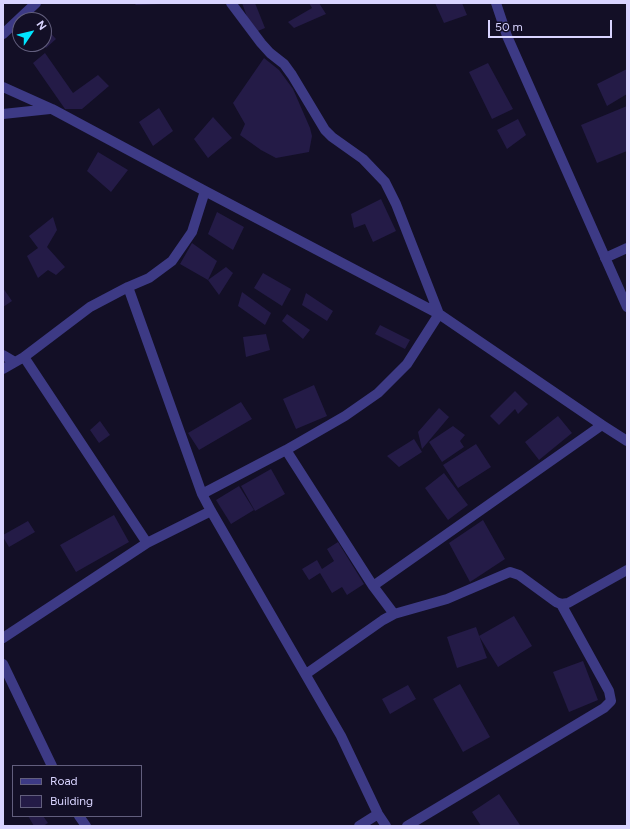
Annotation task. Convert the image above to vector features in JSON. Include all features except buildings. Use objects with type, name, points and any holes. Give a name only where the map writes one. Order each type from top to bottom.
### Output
[{"type":"street","points":[[3,34],[36,3]]},
{"type":"street","points":[[231,3],[261,43],[270,53],[284,64],[325,130],[363,160],[385,182],[396,204],[439,314]]},
{"type":"street","points":[[496,3],[506,36],[627,307]]},
{"type":"street","points":[[3,87],[52,109],[439,314],[627,441]]},
{"type":"street","points":[[3,114],[52,109]]},
{"type":"street","points":[[3,369],[24,357],[90,307],[128,287],[150,278],[172,260],[192,232],[205,191]]},
{"type":"street","points":[[605,258],[627,248]]},
{"type":"street","points":[[128,287],[202,494],[341,736],[378,814],[386,826]]},
{"type":"street","points":[[202,494],[286,450],[345,416],[378,393],[407,364],[439,314]]},
{"type":"street","points":[[3,355],[15,362]]},
{"type":"street","points":[[24,357],[147,543]]},
{"type":"street","points":[[374,586],[602,425]]},
{"type":"street","points":[[286,450],[374,586],[394,614]]},
{"type":"street","points":[[3,638],[147,543],[211,511]]},
{"type":"street","points":[[306,674],[376,624],[394,614],[447,600],[510,572],[519,575],[561,604],[568,603],[627,570]]},
{"type":"street","points":[[407,826],[604,708],[611,701],[609,691],[561,604]]},
{"type":"street","points":[[3,664],[52,765]]},
{"type":"street","points":[[360,826],[378,814]]},
{"type":"street","points":[[80,817],[86,826]]}]
